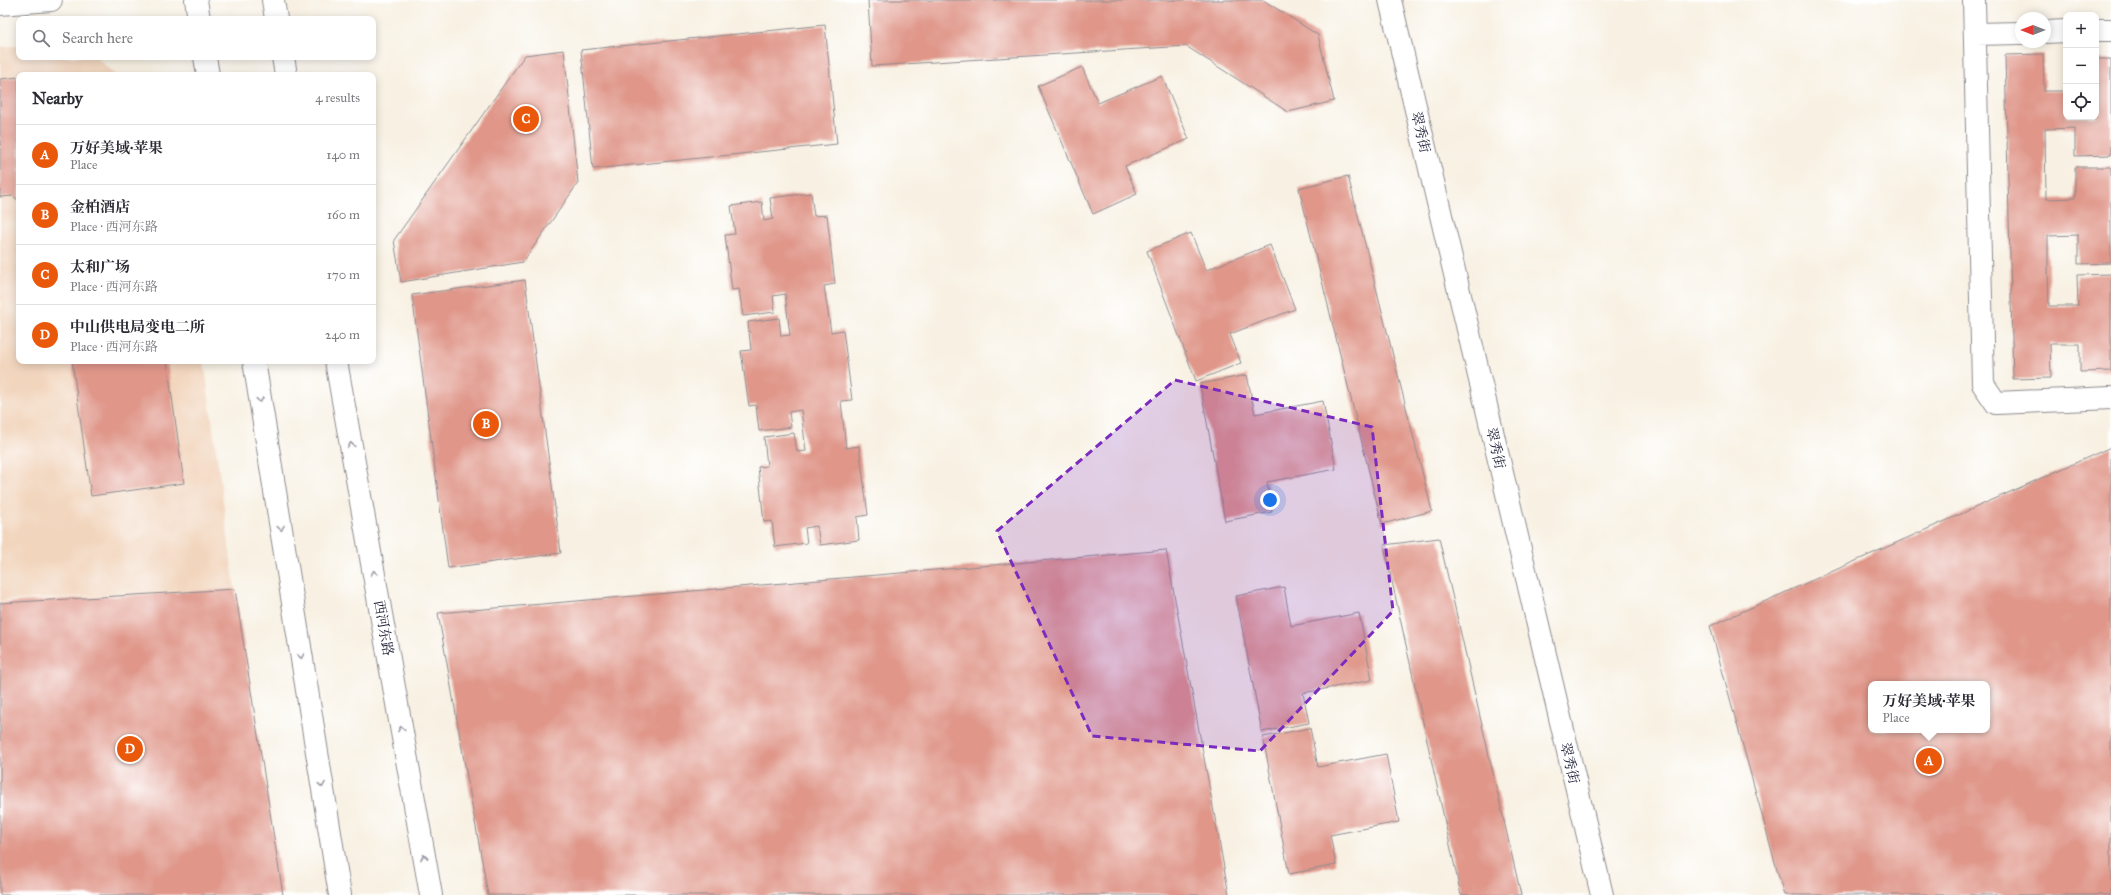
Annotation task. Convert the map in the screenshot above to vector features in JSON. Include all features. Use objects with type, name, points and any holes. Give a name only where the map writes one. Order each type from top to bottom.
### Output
[{"type":"street","points":[[0,4],[51,0]]},
{"type":"street","points":[[196,0],[199,16]]},
{"type":"street","points":[[273,0],[276,16]]},
{"type":"street","name":"翠秀街","points":[[1390,0],[1602,895]]},
{"type":"street","points":[[1974,0],[1983,384],[1996,403],[2111,398]]},
{"type":"street","points":[[2099,30],[2111,30]]},
{"type":"street","points":[[2051,32],[2063,31]]},
{"type":"street","points":[[1975,34],[2015,33]]},
{"type":"street","points":[[206,60],[208,72]]},
{"type":"street","points":[[284,60],[286,72]]},
{"type":"street","points":[[254,364],[340,895]]},
{"type":"street","name":"西河东路","points":[[337,364],[431,895]]},
{"type":"highlighted area","points":[[1175,380],[1372,427],[1393,611],[1260,751],[1092,736],[997,531]]},
{"type":"shaded area","points":[[16,46],[16,60],[99,60],[113,72],[16,72],[16,364],[204,364],[235,589],[0,601],[0,47]]},
{"type":"building","points":[[868,0],[1263,0],[1318,35],[1334,101],[1288,112],[1186,46],[872,66]]},
{"type":"building","points":[[825,25],[837,144],[593,169],[581,50]]},
{"type":"building","points":[[564,50],[578,183],[523,262],[401,282],[394,240],[525,55]]},
{"type":"building","points":[[2043,54],[2044,91],[2063,91],[2063,120],[2099,120],[2099,59],[2111,59],[2111,155],[2075,156],[2075,128],[2045,129],[2046,199],[2075,198],[2075,167],[2111,167],[2111,263],[2078,264],[2078,235],[2048,236],[2048,269],[2049,306],[2078,306],[2077,275],[2111,274],[2111,371],[2080,372],[2080,344],[2050,344],[2051,378],[2013,379],[2005,55]]},
{"type":"building","points":[[1082,67],[1098,103],[1162,76],[1189,139],[1125,166],[1137,194],[1093,214],[1038,86]]},
{"type":"building","points":[[16,77],[16,198],[13,196],[0,197],[0,79]]},
{"type":"building","points":[[1348,176],[1432,511],[1382,524],[1299,188]]},
{"type":"building","points":[[811,193],[814,216],[827,215],[835,284],[824,286],[831,332],[843,330],[852,400],[841,401],[846,448],[859,446],[868,515],[857,517],[859,540],[820,545],[817,526],[805,528],[807,543],[775,547],[772,521],[764,522],[758,467],[767,466],[764,437],[794,433],[797,452],[806,451],[801,410],[789,412],[791,427],[759,431],[756,405],[749,406],[741,351],[751,350],[748,322],[779,318],[781,336],[790,335],[785,294],[773,296],[775,312],[743,316],[739,289],[732,290],[725,235],[735,234],[731,206],[762,202],[764,221],[773,219],[770,198]]},
{"type":"building","points":[[1191,233],[1206,270],[1270,245],[1295,309],[1230,334],[1241,363],[1196,381],[1147,251]]},
{"type":"building","points":[[525,280],[561,553],[448,568],[412,295]]},
{"type":"building","points":[[72,364],[167,364],[184,483],[91,496]]},
{"type":"building","points":[[1247,375],[1255,414],[1323,401],[1336,469],[1267,482],[1272,512],[1225,521],[1200,384]]},
{"type":"building","points":[[2111,447],[2111,895],[1784,895],[1710,626]]},
{"type":"building","points":[[1439,538],[1521,895],[1461,895],[1384,545]]},
{"type":"building","points":[[1166,550],[1229,895],[488,895],[438,613]]},
{"type":"building","points":[[1284,587],[1291,626],[1359,613],[1372,680],[1303,693],[1309,723],[1262,732],[1236,596]]},
{"type":"building","points":[[235,589],[283,895],[0,895],[0,603]]},
{"type":"building","points":[[1310,728],[1318,767],[1386,754],[1399,822],[1330,835],[1336,865],[1289,874],[1263,737]]},
{"type":"place","name":"太和广场","points":[[526,119]]},
{"type":"place","name":"金柏酒店","points":[[486,424]]},
{"type":"place","name":"中山供电局变电二所","points":[[130,749]]},
{"type":"place","name":"万好美域·苹果","points":[[1929,761]]}]
